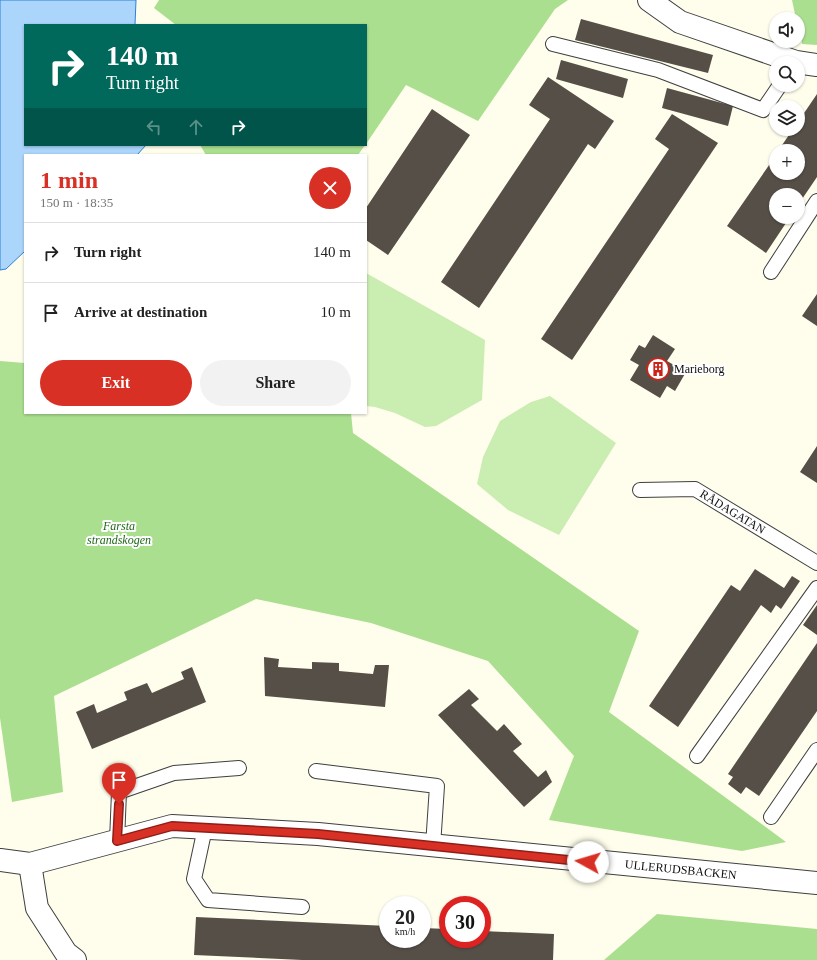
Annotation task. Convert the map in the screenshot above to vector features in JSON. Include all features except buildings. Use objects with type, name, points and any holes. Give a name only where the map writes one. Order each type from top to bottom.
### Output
[{"type":"street","points":[[650,0],[680,22],[778,56]]},
{"type":"street","points":[[805,63],[817,64]]},
{"type":"street","name":"ULLERUDSBACKEN","points":[[0,860],[30,864],[172,826],[318,834],[817,884]]},
{"type":"street","points":[[30,864],[37,908],[66,953],[75,960]]},
{"type":"lane","points":[[553,44],[658,70],[763,110],[775,92]]},
{"type":"lane","points":[[772,272],[817,202]]},
{"type":"lane","name":"RÅDAGATAN","points":[[640,490],[695,489],[817,563]]},
{"type":"lane","points":[[698,756],[817,588]]},
{"type":"lane","points":[[771,818],[817,750]]},
{"type":"lane","points":[[117,841],[119,792],[174,774],[239,768]]},
{"type":"lane","points":[[316,771],[437,786],[433,846]]},
{"type":"lane","points":[[205,828],[194,879],[208,900],[302,907]]},
{"type":"green space","points":[[159,0],[568,0],[555,9],[478,121],[406,85],[367,143],[367,24],[175,24],[154,8]]},
{"type":"green space","points":[[792,0],[817,0],[817,45],[805,44],[805,12],[795,12]]},
{"type":"green space","points":[[201,146],[364,146],[359,154],[205,154]]},
{"type":"green space","points":[[367,274],[485,340],[482,400],[436,426],[425,427],[395,413],[367,406]]},
{"type":"green space","name":"Farsta strandskogen","points":[[0,361],[24,363],[24,414],[351,414],[353,433],[639,631],[609,712],[786,842],[742,851],[549,820],[574,756],[488,661],[371,623],[256,599],[54,696],[63,792],[12,802],[0,718]]},
{"type":"green space","points":[[550,396],[616,443],[559,535],[508,510],[477,484],[483,457],[500,421],[531,402]]},
{"type":"green space","points":[[657,914],[817,929],[817,960],[604,960]]},
{"type":"water","points":[[0,0],[136,0],[135,24],[24,24],[24,146],[145,146],[138,154],[24,154],[24,252],[6,269],[0,270]]},
{"type":"place","name":"Marieborg","points":[[658,369]]},
{"type":"route","points":[[119,804],[117,841],[172,826],[318,834],[588,862]]}]
